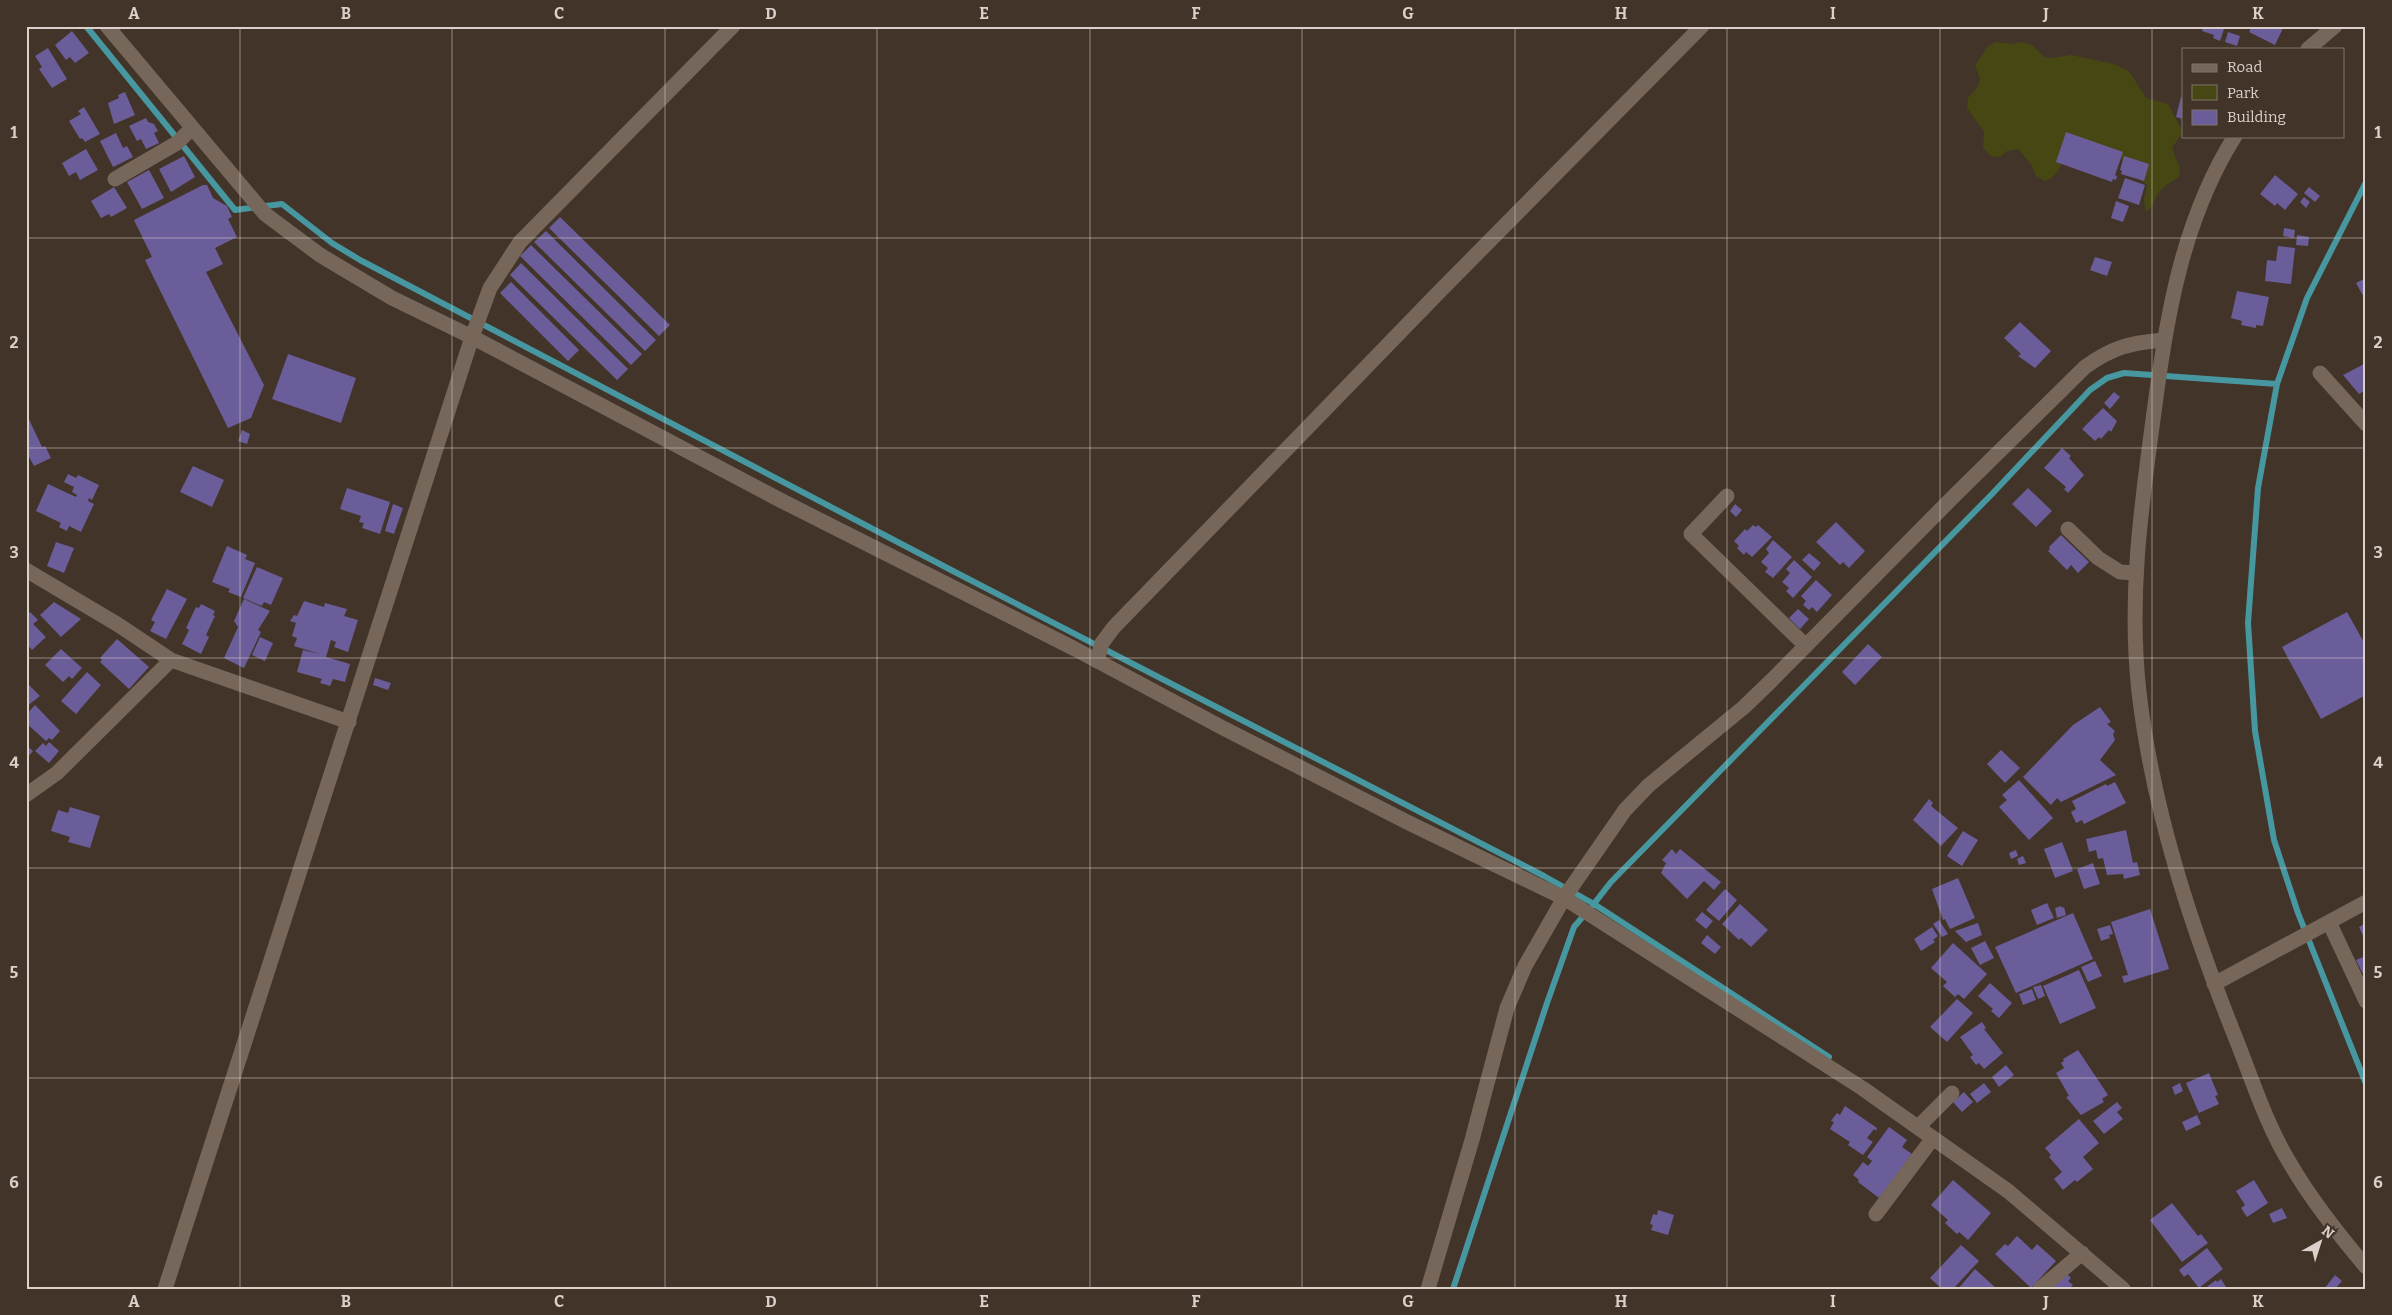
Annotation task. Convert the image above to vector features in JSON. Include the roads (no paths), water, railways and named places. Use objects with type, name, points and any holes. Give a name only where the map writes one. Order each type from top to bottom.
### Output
[{"type":"street","points":[[107,26],[265,214],[304,243],[392,298],[472,337],[782,501],[1097,660],[1409,823],[1564,898],[1854,1083],[1918,1127],[2008,1190],[2123,1289]]},
{"type":"street","points":[[165,1289],[472,337],[490,288],[520,242],[734,26]]},
{"type":"street","points":[[1097,660],[1102,643],[1114,627],[1439,292],[1702,26]]},
{"type":"street","points":[[2309,48],[2335,26]]},
{"type":"street","points":[[114,179],[177,142],[192,128]]},
{"type":"street","points":[[2234,138],[2208,186],[2194,221],[2182,258],[2164,340],[2137,536],[2139,691],[2153,774],[2174,861],[2214,984],[2269,1125],[2291,1166],[2320,1208],[2366,1267]]},
{"type":"street","points":[[1428,1289],[1472,1140],[1507,1008],[1525,966],[1564,898],[1625,810],[1649,785],[1744,707],[2085,367],[2104,353],[2122,346],[2164,340]]},
{"type":"street","points":[[2320,373],[2366,424]]},
{"type":"street","points":[[1727,496],[1691,534],[1806,646]]},
{"type":"street","points":[[2068,529],[2098,558],[2120,572],[2136,573]]},
{"type":"street","points":[[26,570],[117,624],[171,660],[349,722]]},
{"type":"street","points":[[26,795],[57,773],[171,660]]},
{"type":"street","points":[[2214,984],[2366,902]]},
{"type":"street","points":[[2329,922],[2366,1001]]},
{"type":"street","points":[[1918,1127],[1952,1093]]},
{"type":"street","points":[[1876,1214],[1933,1138]]},
{"type":"street","points":[[2040,1289],[2082,1253]]},
{"type":"waterway","points":[[86,26],[235,210],[282,204],[332,243],[360,260],[953,571],[1544,876],[1594,904],[1829,1057]]},
{"type":"waterway","points":[[2366,182],[2307,298],[2277,384],[2258,488],[2248,623],[2255,731],[2274,840],[2298,913],[2366,1084]]},
{"type":"waterway","points":[[1593,905],[1611,882],[1992,494],[2090,390],[2107,378],[2124,373],[2277,384]]},
{"type":"waterway","points":[[1453,1289],[1547,1003],[1574,927],[1586,913]]}]
